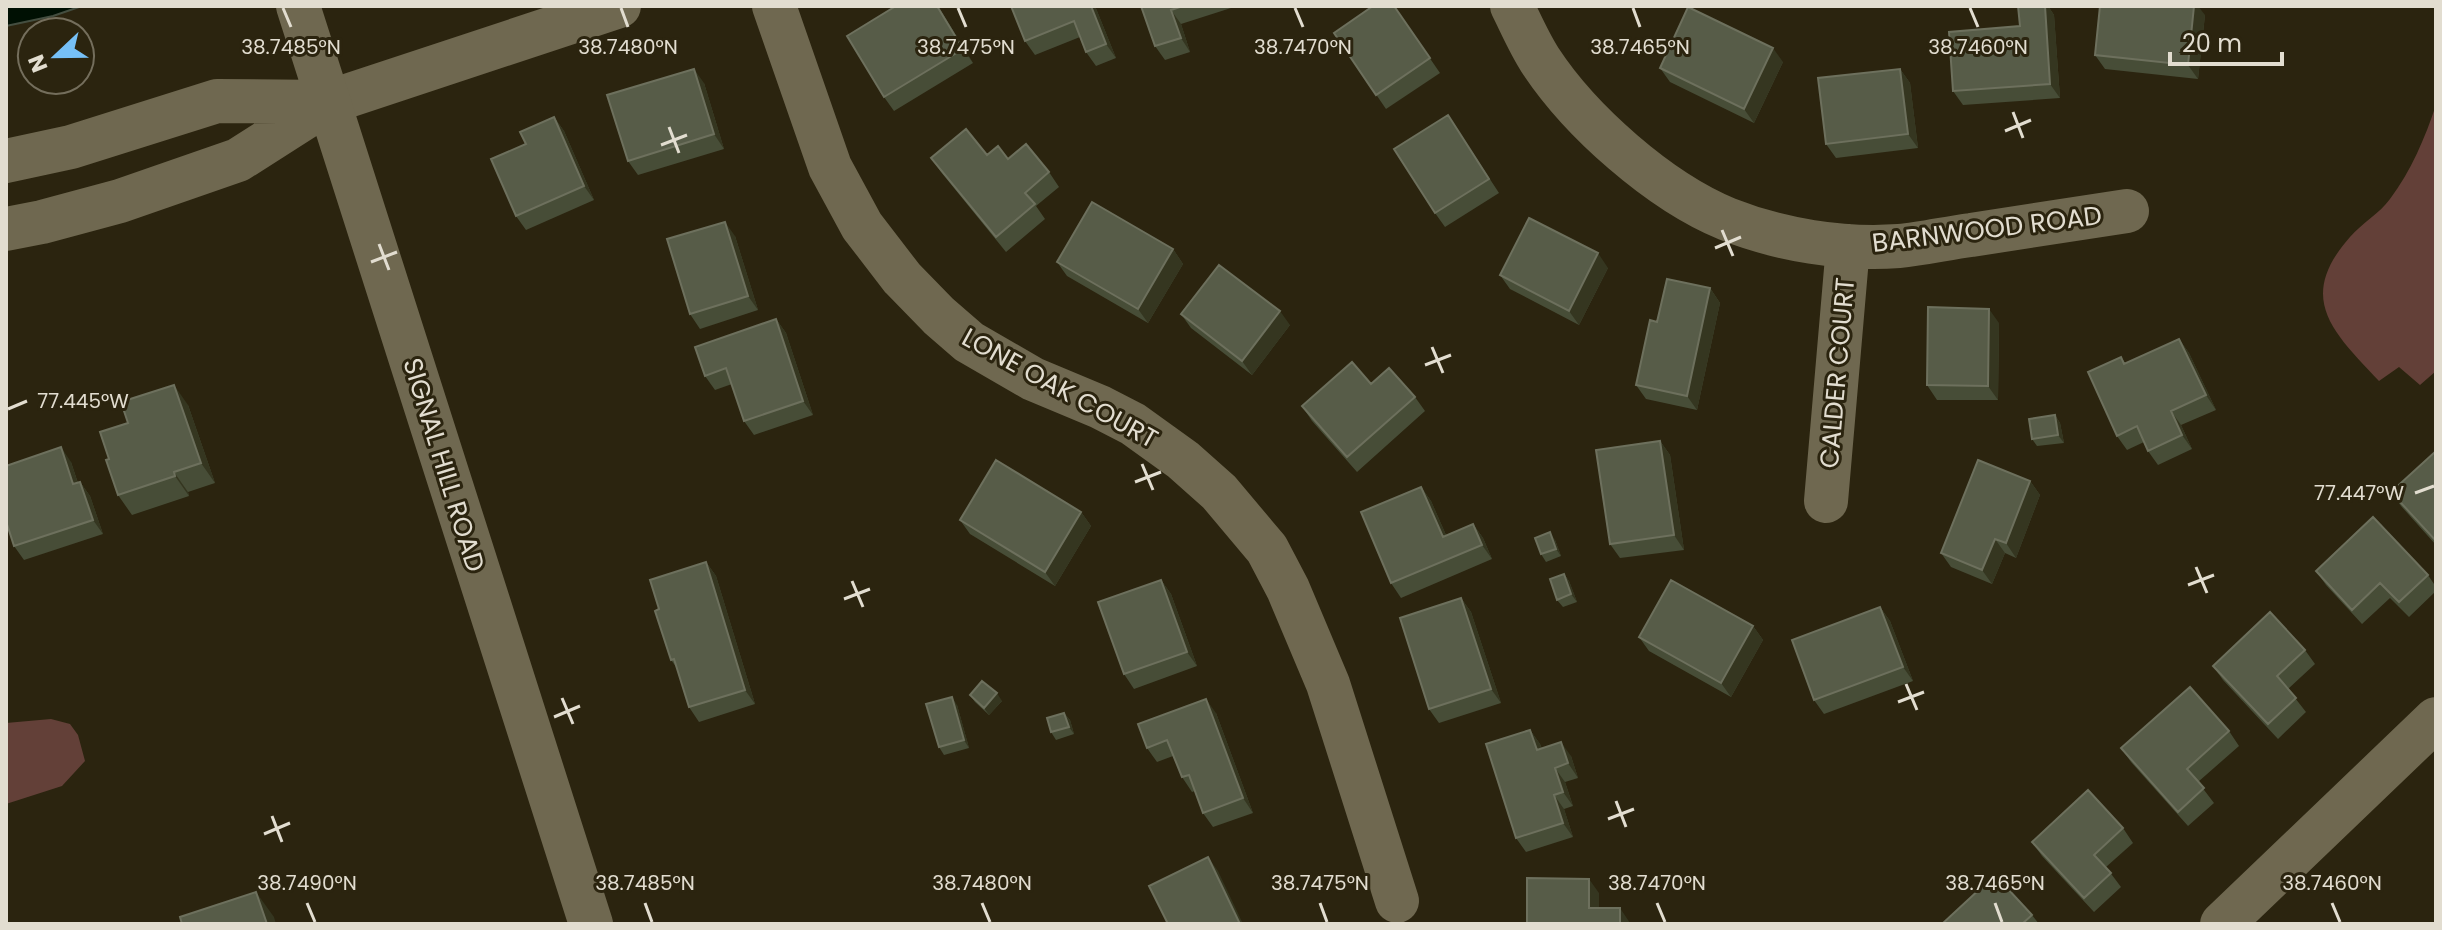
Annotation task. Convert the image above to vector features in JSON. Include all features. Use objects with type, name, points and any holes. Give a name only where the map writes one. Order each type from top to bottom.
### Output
[{"type":"street","name":"SIGNAL HILL ROAD","points":[[298,6],[591,924]]},
{"type":"street","points":[[6,229],[120,201],[238,160],[329,102],[619,6]]},
{"type":"street","name":"LONE OAK COURT","points":[[774,6],[830,167],[862,226],[902,278],[969,342],[1033,379],[1133,424],[1183,460],[1219,492],[1267,549],[1288,589],[1328,684],[1397,901]]},
{"type":"street","name":"BARNWOOD ROAD","points":[[1512,6],[1540,59],[1580,110],[1616,146],[1668,186],[1724,217],[1758,230],[1848,246],[1899,246],[2127,211]]},
{"type":"street","points":[[6,161],[71,147],[217,101],[329,102]]},
{"type":"street","name":"CALDER COURT","points":[[1826,501],[1848,246]]},
{"type":"street","points":[[2222,924],[2436,719]]},
{"type":"shaded area","points":[[6,6],[82,6],[53,16],[16,16],[16,24],[6,26]]},
{"type":"shaded area","points":[[2436,105],[2436,371],[2420,385],[2399,367],[2379,381],[2348,347],[2327,314],[2323,297],[2325,279],[2334,259],[2350,237],[2386,204],[2398,188],[2417,154]]},
{"type":"shaded area","points":[[51,719],[70,724],[78,735],[85,761],[62,786],[6,804],[6,723]]},
{"type":"building","points":[[896,6],[937,6],[963,49],[884,97],[847,36]]},
{"type":"building","points":[[1011,6],[1091,6],[1106,44],[1086,52],[1074,21],[1025,41]]},
{"type":"building","points":[[1141,6],[1183,6],[1171,10],[1181,38],[1155,46]]},
{"type":"building","points":[[1373,6],[1394,6],[1430,58],[1376,95],[1334,33]]},
{"type":"building","points":[[2018,6],[2045,6],[2050,84],[1953,91],[1949,32],[2020,26]]},
{"type":"building","points":[[2100,6],[2194,6],[2188,65],[2095,55]]},
{"type":"building","points":[[1688,7],[1773,48],[1744,109],[1660,68]]},
{"type":"building","points":[[694,69],[714,134],[628,161],[607,95]]},
{"type":"building","points":[[1900,69],[1908,134],[1826,144],[1818,78]]},
{"type":"building","points":[[1448,115],[1489,179],[1435,213],[1394,149]]},
{"type":"building","points":[[554,117],[584,186],[516,216],[491,159],[526,144],[520,132]]},
{"type":"building","points":[[966,129],[987,155],[998,146],[1008,159],[1026,144],[1049,172],[1025,193],[1035,204],[996,237],[931,158]]},
{"type":"building","points":[[1092,202],[1173,249],[1138,309],[1057,262]]},
{"type":"building","points":[[1529,218],[1598,253],[1569,311],[1500,275]]},
{"type":"building","points":[[725,222],[748,296],[690,314],[667,239]]},
{"type":"building","points":[[1219,265],[1280,311],[1242,361],[1181,314]]},
{"type":"building","points":[[1667,279],[1710,288],[1687,396],[1636,385],[1650,320],[1657,322]]},
{"type":"building","points":[[1928,307],[1989,309],[1988,386],[1927,385]]},
{"type":"building","points":[[776,319],[803,401],[744,421],[726,368],[705,376],[695,347]]},
{"type":"building","points":[[2179,339],[2206,395],[2171,411],[2182,435],[2148,451],[2137,426],[2117,436],[2088,372],[2121,357],[2124,364]]},
{"type":"building","points":[[1352,362],[1371,384],[1389,368],[1415,397],[1347,457],[1302,406]]},
{"type":"building","points":[[174,385],[201,463],[174,472],[175,476],[118,495],[100,432],[128,423],[121,402]]},
{"type":"building","points":[[2055,415],[2058,435],[2032,439],[2029,419]]},
{"type":"building","points":[[1660,441],[1674,535],[1610,544],[1596,450]]},
{"type":"building","points":[[61,447],[73,484],[80,482],[93,520],[14,546],[6,521],[6,466]]},
{"type":"building","points":[[2436,451],[2436,541],[2391,492]]},
{"type":"building","points":[[996,460],[1081,512],[1045,572],[960,520]]},
{"type":"building","points":[[1978,460],[2030,481],[2006,543],[1995,539],[1982,570],[1941,553]]},
{"type":"building","points":[[1421,487],[1443,537],[1473,524],[1482,545],[1391,583],[1361,512]]},
{"type":"building","points":[[2373,517],[2428,575],[2399,602],[2380,583],[2352,610],[2316,571]]},
{"type":"building","points":[[1550,532],[1556,549],[1541,554],[1535,538]]},
{"type":"building","points":[[706,562],[745,690],[689,707],[655,611],[659,609],[650,580]]},
{"type":"building","points":[[1564,574],[1571,594],[1557,600],[1550,579]]},
{"type":"building","points":[[1161,580],[1187,652],[1124,674],[1098,602]]},
{"type":"building","points":[[1671,580],[1753,626],[1721,683],[1639,637]]},
{"type":"building","points":[[1461,598],[1491,689],[1429,709],[1400,618]]},
{"type":"building","points":[[1880,607],[1903,667],[1814,700],[1792,640]]},
{"type":"building","points":[[2270,612],[2305,650],[2277,676],[2296,698],[2268,724],[2213,666]]},
{"type":"building","points":[[982,681],[997,693],[984,708],[970,695]]},
{"type":"building","points":[[2190,687],[2229,731],[2187,769],[2204,788],[2178,812],[2121,748]]},
{"type":"building","points":[[952,697],[964,740],[939,747],[926,704]]},
{"type":"building","points":[[1206,699],[1243,798],[1203,813],[1189,775],[1182,777],[1167,740],[1147,748],[1138,724]]},
{"type":"building","points":[[1064,713],[1069,727],[1051,732],[1047,718]]},
{"type":"building","points":[[1530,730],[1537,750],[1561,742],[1568,763],[1555,768],[1563,792],[1554,795],[1563,823],[1516,838],[1486,744]]},
{"type":"building","points":[[2088,790],[2123,828],[2094,855],[2111,873],[2084,898],[2032,842]]},
{"type":"building","points":[[1208,857],[1240,924],[1168,924],[1149,886]]},
{"type":"building","points":[[1995,875],[2032,915],[2022,924],[1942,924]]},
{"type":"building","points":[[1527,878],[1589,879],[1589,908],[1620,908],[1620,924],[1527,924]]},
{"type":"building","points":[[256,892],[267,924],[182,924],[180,917]]}]
